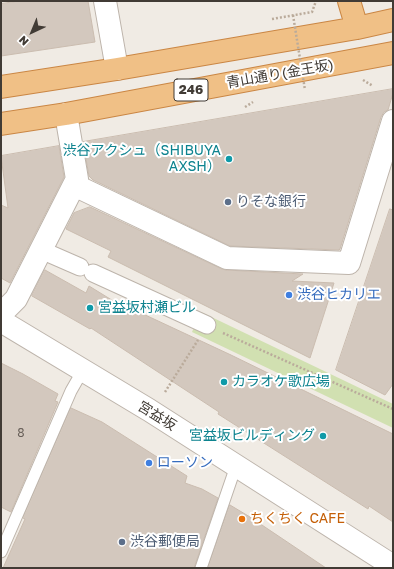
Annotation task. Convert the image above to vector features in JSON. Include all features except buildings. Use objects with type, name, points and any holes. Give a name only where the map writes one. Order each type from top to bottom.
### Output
[{"type":"highway","points":[[349,1],[357,28]]},
{"type":"highway","name":"246","points":[[1,87],[117,69],[357,28],[393,20]]},
{"type":"highway","name":"青山通り(金王坂)","points":[[1,124],[66,114],[389,56]]},
{"type":"street","points":[[105,1],[117,69]]},
{"type":"street","points":[[1,314],[16,299],[77,179],[66,114]]},
{"type":"street","points":[[74,185],[227,258],[349,263],[386,174],[393,121]]},
{"type":"street","points":[[41,250],[207,326]]},
{"type":"street","name":"宮益坂","points":[[1,320],[236,466],[393,566]]},
{"type":"lane","points":[[1,552],[70,391],[83,370]]},
{"type":"lane","points":[[201,568],[236,466]]},
{"type":"path","points":[[272,19],[312,12],[316,1]]},
{"type":"path","points":[[293,15],[305,90]]},
{"type":"path","points":[[363,80],[373,86]]},
{"type":"path","points":[[165,392],[207,326],[393,409]]},
{"type":"green space","points":[[201,312],[393,404],[393,428],[192,332]]},
{"type":"place","name":"渋谷アクシュ（SHIBUYA AXSH）","points":[[229,159]]},
{"type":"place","name":"りそな銀行","points":[[228,202]]},
{"type":"place","name":"渋谷ヒカリエ","points":[[289,295]]},
{"type":"place","name":"宮益坂村瀬ビル","points":[[90,308]]},
{"type":"place","name":"カラオケ歌広場","points":[[224,382]]},
{"type":"place","name":"宮益坂ビルディング","points":[[323,436]]},
{"type":"place","name":"ローソン","points":[[149,463]]},
{"type":"place","name":"ちくちく CAFE","points":[[242,519]]},
{"type":"place","name":"渋谷郵便局","points":[[122,542]]}]
